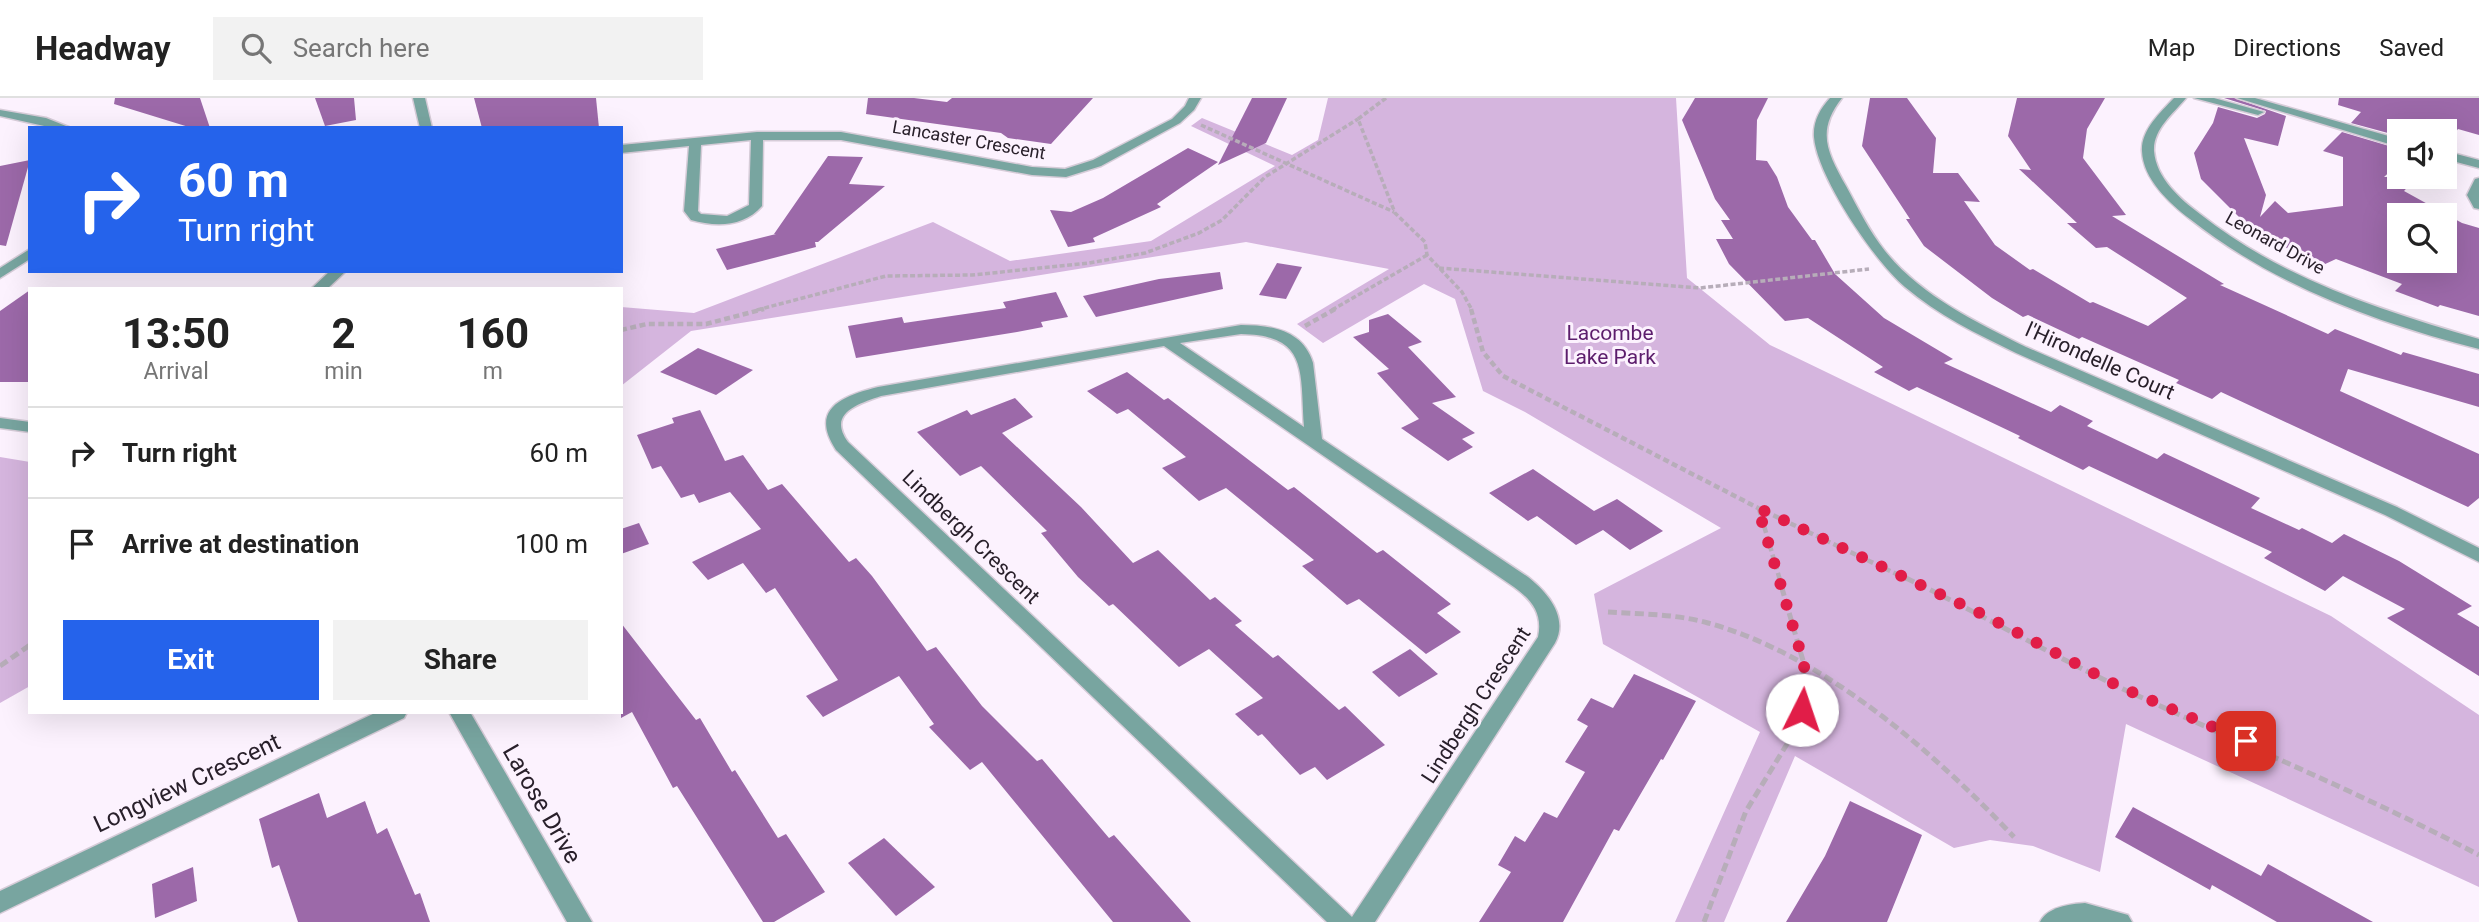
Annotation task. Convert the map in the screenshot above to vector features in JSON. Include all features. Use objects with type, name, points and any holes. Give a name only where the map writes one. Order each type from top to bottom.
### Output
[{"type":"street","points":[[419,98],[426,126]]},
{"type":"street","name":"Lancaster Crescent","points":[[623,149],[757,136],[841,136],[1032,172],[1066,173],[1097,163],[1176,121],[1190,108],[1195,98]]},
{"type":"street","name":"l'Hirondelle Court","points":[[1836,98],[1819,124],[1822,152],[1866,233],[1892,266],[1929,298],[2000,340],[2391,511],[2479,556]]},
{"type":"street","name":"Leonard Drive","points":[[2180,98],[2152,132],[2148,153],[2158,179],[2194,217],[2254,258],[2311,286],[2385,315],[2479,344]]},
{"type":"street","points":[[2200,98],[2333,125]]},
{"type":"street","points":[[2244,98],[2387,139]]},
{"type":"street","points":[[0,113],[42,120],[59,126]]},
{"type":"street","points":[[695,141],[691,211],[696,217],[717,221],[748,213],[755,206],[757,136]]},
{"type":"street","points":[[2457,158],[2479,164]]},
{"type":"street","points":[[2479,182],[2473,195],[2479,205]]},
{"type":"street","points":[[0,274],[28,254]]},
{"type":"street","points":[[320,287],[337,273]]},
{"type":"street","name":"Lindbergh Crescent","points":[[1314,441],[1303,356],[1285,338],[1266,330],[1247,328],[878,392],[859,398],[838,412],[832,420],[832,433],[842,446],[1343,922]]},
{"type":"street","name":"Lindbergh Crescent","points":[[1167,341],[1527,586],[1543,604],[1550,621],[1548,638],[1362,922]]},
{"type":"street","points":[[0,424],[28,427]]},
{"type":"street","name":"Longview Crescent","points":[[0,903],[53,875],[393,714]]},
{"type":"street","name":"Larose Drive","points":[[460,714],[580,922]]},
{"type":"street","points":[[2052,922],[2069,914],[2081,913],[2120,922]]},
{"type":"path","points":[[623,330],[647,324],[706,324],[886,276],[972,275],[1089,263],[1145,253],[1199,233],[1222,220],[1243,201],[1250,190],[1284,164],[1358,119],[1386,98]]},
{"type":"path","points":[[1358,119],[1395,212]]},
{"type":"path","points":[[1194,121],[1395,212],[1425,242],[1427,255],[1438,268],[1451,277],[1470,303],[1483,352],[1503,376],[1758,508],[1982,614],[2120,687],[2271,752],[2393,810],[2479,855]]},
{"type":"path","points":[[1296,332],[1427,255]]},
{"type":"path","points":[[1438,268],[1700,288],[1892,266]]},
{"type":"path","points":[[1704,922],[1746,810],[1794,733],[1804,700],[1804,664],[1758,508]]},
{"type":"path","points":[[1608,612],[1667,616],[1708,623],[1760,642],[1804,664],[1906,733],[1968,788],[2014,837]]},
{"type":"path","points":[[0,666],[28,646]]},
{"type":"green space","name":"Lacombe Lake Park","points":[[1328,98],[1676,98],[1687,278],[1770,345],[2331,616],[2479,715],[2479,887],[2126,724],[2100,872],[2033,846],[1990,840],[1954,848],[1795,756],[1724,922],[1675,922],[1760,732],[1603,644],[1594,594],[1721,528],[1525,412],[1483,391],[1455,299],[1424,284],[1323,343],[1297,324],[1389,269],[1246,242],[691,331],[623,384],[623,307],[694,313],[933,222],[1010,261],[1151,241],[1275,166],[1191,126],[1202,118],[1292,155],[1318,140]]},
{"type":"green space","points":[[0,457],[28,462],[28,687],[0,703]]},
{"type":"building","points":[[115,98],[200,98],[209,126],[186,126],[114,104]]},
{"type":"building","points":[[315,98],[354,98],[356,120],[325,126]]},
{"type":"building","points":[[474,98],[596,98],[599,126],[481,126]]},
{"type":"building","points":[[868,98],[914,98],[947,102],[952,98],[1093,98],[1051,144],[1008,138],[1001,133],[866,114]]},
{"type":"building","points":[[1252,98],[1287,98],[1266,143],[1218,165]]},
{"type":"building","points":[[1695,98],[1768,98],[1757,120],[1756,160],[1767,161],[1777,177],[1788,207],[1812,240],[1815,240],[1835,274],[1884,318],[1953,359],[1944,363],[2051,412],[2060,405],[2093,421],[2087,426],[2157,459],[2164,453],[2260,498],[2251,508],[2299,530],[2302,528],[2332,543],[2344,534],[2399,561],[2472,606],[2457,614],[2479,627],[2479,676],[2387,618],[2405,609],[2343,576],[2325,591],[2264,558],[2272,552],[2089,466],[2083,470],[2018,438],[2020,436],[1917,387],[1909,391],[1874,372],[1883,367],[1808,318],[1785,321],[1729,264],[1716,239],[1733,239],[1721,220],[1730,220],[1715,199],[1682,120]]},
{"type":"building","points":[[1870,98],[1907,98],[1936,138],[1933,173],[1958,173],[1980,202],[1964,201],[1995,245],[2030,270],[2033,269],[2090,303],[2148,326],[2187,298],[2107,247],[2096,248],[2067,223],[2077,223],[2019,169],[2031,170],[2008,136],[2017,98],[2105,98],[2087,129],[2083,158],[2126,215],[2112,216],[2224,284],[2220,285],[2328,334],[2335,329],[2401,355],[2403,352],[2479,374],[2479,407],[2348,369],[2340,391],[2479,454],[2479,498],[2468,507],[2221,392],[2212,399],[2176,383],[2179,380],[2082,337],[2079,339],[2028,315],[2023,317],[1992,298],[1924,246],[1906,219],[1910,219],[1862,146]]},
{"type":"building","points":[[2224,98],[2234,98],[2286,116],[2278,146],[2244,138],[2266,195],[2260,217],[2275,201],[2288,213],[2343,206],[2343,157],[2323,151],[2342,132],[2387,145],[2387,174],[2384,177],[2387,177],[2387,189],[2406,189],[2404,191],[2426,203],[2387,203],[2387,273],[2457,273],[2457,220],[2479,228],[2479,316],[2440,305],[2438,307],[2395,291],[2402,284],[2336,259],[2323,265],[2269,240],[2240,218],[2201,179],[2194,153],[2213,123],[2218,107],[2257,118],[2266,111]]},
{"type":"building","points":[[2339,98],[2479,98],[2479,135],[2457,130],[2457,119],[2387,119],[2387,133],[2351,123],[2361,112],[2338,105]]},
{"type":"building","points":[[1188,148],[1218,162],[1157,204],[1161,207],[1093,238],[1095,242],[1068,247],[1050,210],[1071,212],[1103,198]]},
{"type":"building","points":[[828,156],[863,157],[849,184],[885,186],[815,242],[816,247],[727,270],[716,249],[776,234]]},
{"type":"building","points":[[28,160],[6,246],[0,245],[0,166]]},
{"type":"building","points":[[1277,263],[1302,267],[1286,299],[1259,295]]},
{"type":"building","points":[[1220,272],[1223,289],[1096,317],[1083,296],[1159,279]]},
{"type":"building","points":[[28,291],[28,382],[0,382],[0,311]]},
{"type":"building","points":[[1056,292],[1068,317],[1041,322],[1043,327],[1017,332],[856,358],[848,326],[902,317],[904,323],[1006,308],[1003,302]]},
{"type":"building","points":[[1388,314],[1422,342],[1408,347],[1456,397],[1432,403],[1475,433],[1462,439],[1473,447],[1448,461],[1401,428],[1419,419],[1377,373],[1389,369],[1353,337],[1369,332],[1369,320]]},
{"type":"building","points":[[698,348],[753,370],[716,395],[660,372]]},
{"type":"building","points":[[1127,372],[1164,400],[1168,398],[1288,490],[1294,487],[1377,553],[1383,550],[1451,604],[1437,613],[1461,632],[1426,654],[1359,599],[1347,605],[1302,566],[1314,560],[1226,488],[1199,501],[1162,468],[1186,457],[1128,409],[1117,414],[1087,391]]},
{"type":"building","points":[[1015,398],[1033,417],[1002,433],[1081,507],[1133,563],[1158,550],[1210,600],[1215,597],[1242,621],[1235,625],[1273,658],[1278,655],[1339,710],[1345,706],[1385,745],[1327,780],[1315,767],[1300,775],[1262,734],[1258,736],[1235,714],[1263,698],[1209,649],[1179,667],[1113,604],[1109,606],[1078,577],[1041,533],[1047,531],[981,466],[960,476],[917,432],[967,410],[971,415]]},
{"type":"building","points":[[700,410],[725,461],[743,455],[768,490],[782,484],[849,562],[856,558],[872,576],[927,651],[936,647],[982,706],[1037,761],[1042,759],[1109,838],[1114,835],[1191,922],[1113,922],[982,762],[970,770],[929,727],[934,724],[899,676],[823,717],[806,696],[838,680],[775,588],[766,593],[743,563],[708,580],[692,562],[761,529],[730,492],[699,503],[694,494],[681,498],[661,466],[652,469],[637,435],[674,423],[672,418]]},
{"type":"building","points":[[1533,469],[1594,511],[1617,499],[1663,531],[1630,550],[1603,530],[1576,545],[1537,516],[1528,521],[1489,493]]},
{"type":"building","points":[[639,523],[649,544],[623,553],[623,528]]},
{"type":"building","points":[[623,626],[696,720],[700,718],[732,772],[735,770],[778,838],[786,834],[825,892],[774,922],[763,922],[677,786],[673,788],[632,712],[621,718]]},
{"type":"building","points":[[1410,649],[1438,674],[1399,697],[1372,672]]},
{"type":"building","points":[[1634,674],[1696,701],[1619,831],[1614,829],[1563,922],[1479,922],[1511,872],[1498,865],[1515,836],[1525,842],[1544,812],[1557,818],[1585,772],[1565,762],[1588,726],[1577,720],[1591,698],[1613,708]]},
{"type":"building","points":[[319,793],[327,818],[365,801],[377,834],[387,828],[415,895],[420,893],[430,922],[298,922],[279,865],[272,868],[259,819]]},
{"type":"building","points":[[1850,801],[1922,835],[1887,922],[1786,922],[1825,856]]},
{"type":"building","points":[[2133,807],[2261,876],[2268,864],[2373,922],[2277,922],[2212,885],[2210,890],[2115,837]]},
{"type":"building","points":[[884,838],[935,887],[896,916],[848,863]]},
{"type":"building","points":[[193,867],[197,901],[155,918],[152,884]]},
{"type":"route","points":[[1802,710],[1804,664],[1758,508],[1982,614],[2120,687],[2246,741]]}]
